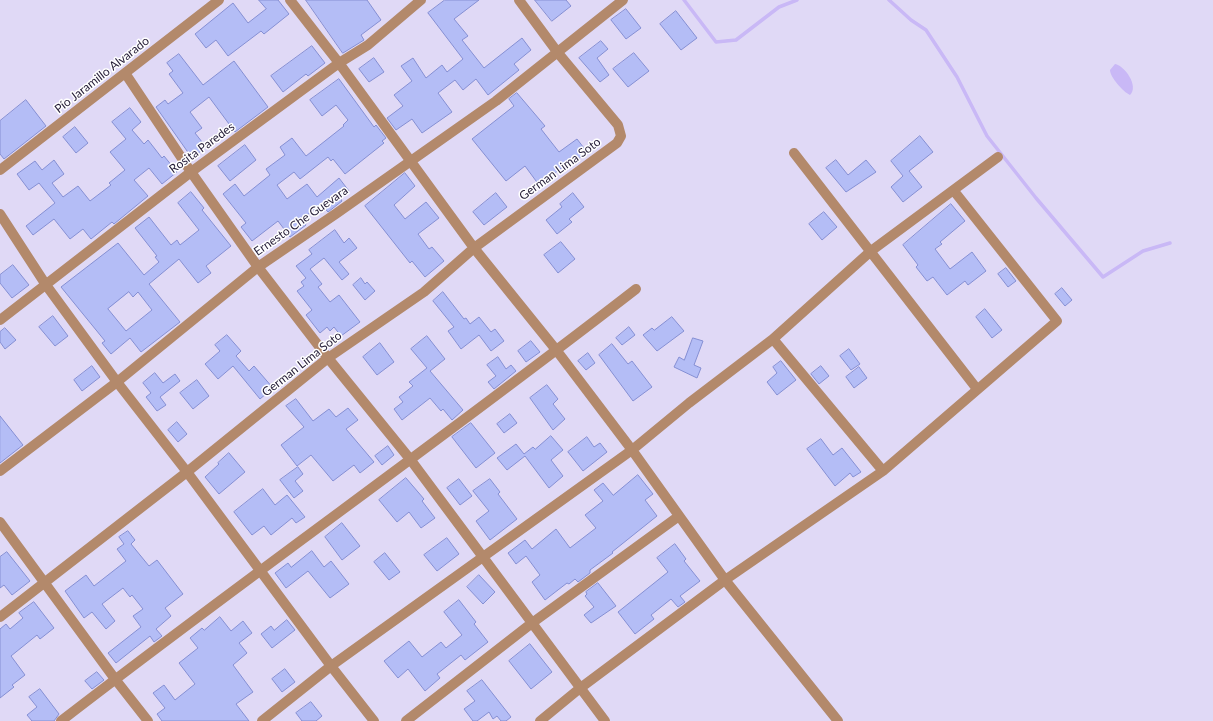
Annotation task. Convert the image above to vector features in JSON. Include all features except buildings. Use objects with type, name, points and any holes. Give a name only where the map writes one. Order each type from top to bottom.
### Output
[{"type":"street","name":"Pío Jaramillo Alvarado","points":[[0,170],[219,0]]},
{"type":"street","points":[[290,0],[339,64],[474,248],[557,350],[632,450],[725,580],[838,721]]},
{"type":"street","name":"Rosita Paredes","points":[[0,320],[191,172],[339,64],[368,45],[421,0]]},
{"type":"street","points":[[519,0],[558,53]]},
{"type":"street","name":"Ernesto Che Guevara","points":[[0,471],[117,382],[258,267],[496,101],[623,0]]},
{"type":"street","name":"German Lima Soto","points":[[0,617],[187,472],[328,358],[424,292],[474,248],[617,144],[621,136],[618,125],[558,53]]},
{"type":"street","points":[[125,73],[191,172],[258,267],[328,358],[410,459],[532,623],[579,689],[605,721]]},
{"type":"street","points":[[794,153],[977,389]]},
{"type":"street","points":[[262,721],[331,666],[632,450],[689,403],[773,339],[871,251],[998,157]]},
{"type":"street","points":[[540,721],[579,689],[725,580],[883,471],[1057,321],[954,191]]},
{"type":"street","points":[[0,214],[46,285],[117,382],[187,472],[259,571],[374,721]]},
{"type":"street","points":[[61,721],[259,571],[557,350],[636,289]]},
{"type":"street","points":[[773,339],[883,471]]},
{"type":"street","points":[[406,721],[532,623],[679,516]]},
{"type":"street","points":[[0,522],[43,583],[148,721]]},
{"type":"shaded area","points":[[1115,64],[1123,68],[1130,77],[1133,87],[1130,95],[1121,88],[1112,76],[1110,70]]},
{"type":"waterway","points":[[684,0],[716,42],[736,40],[779,7],[797,0]]},
{"type":"waterway","points":[[889,0],[911,20],[926,30],[957,77],[987,136],[1036,198],[1103,277],[1143,251],[1170,243]]}]
